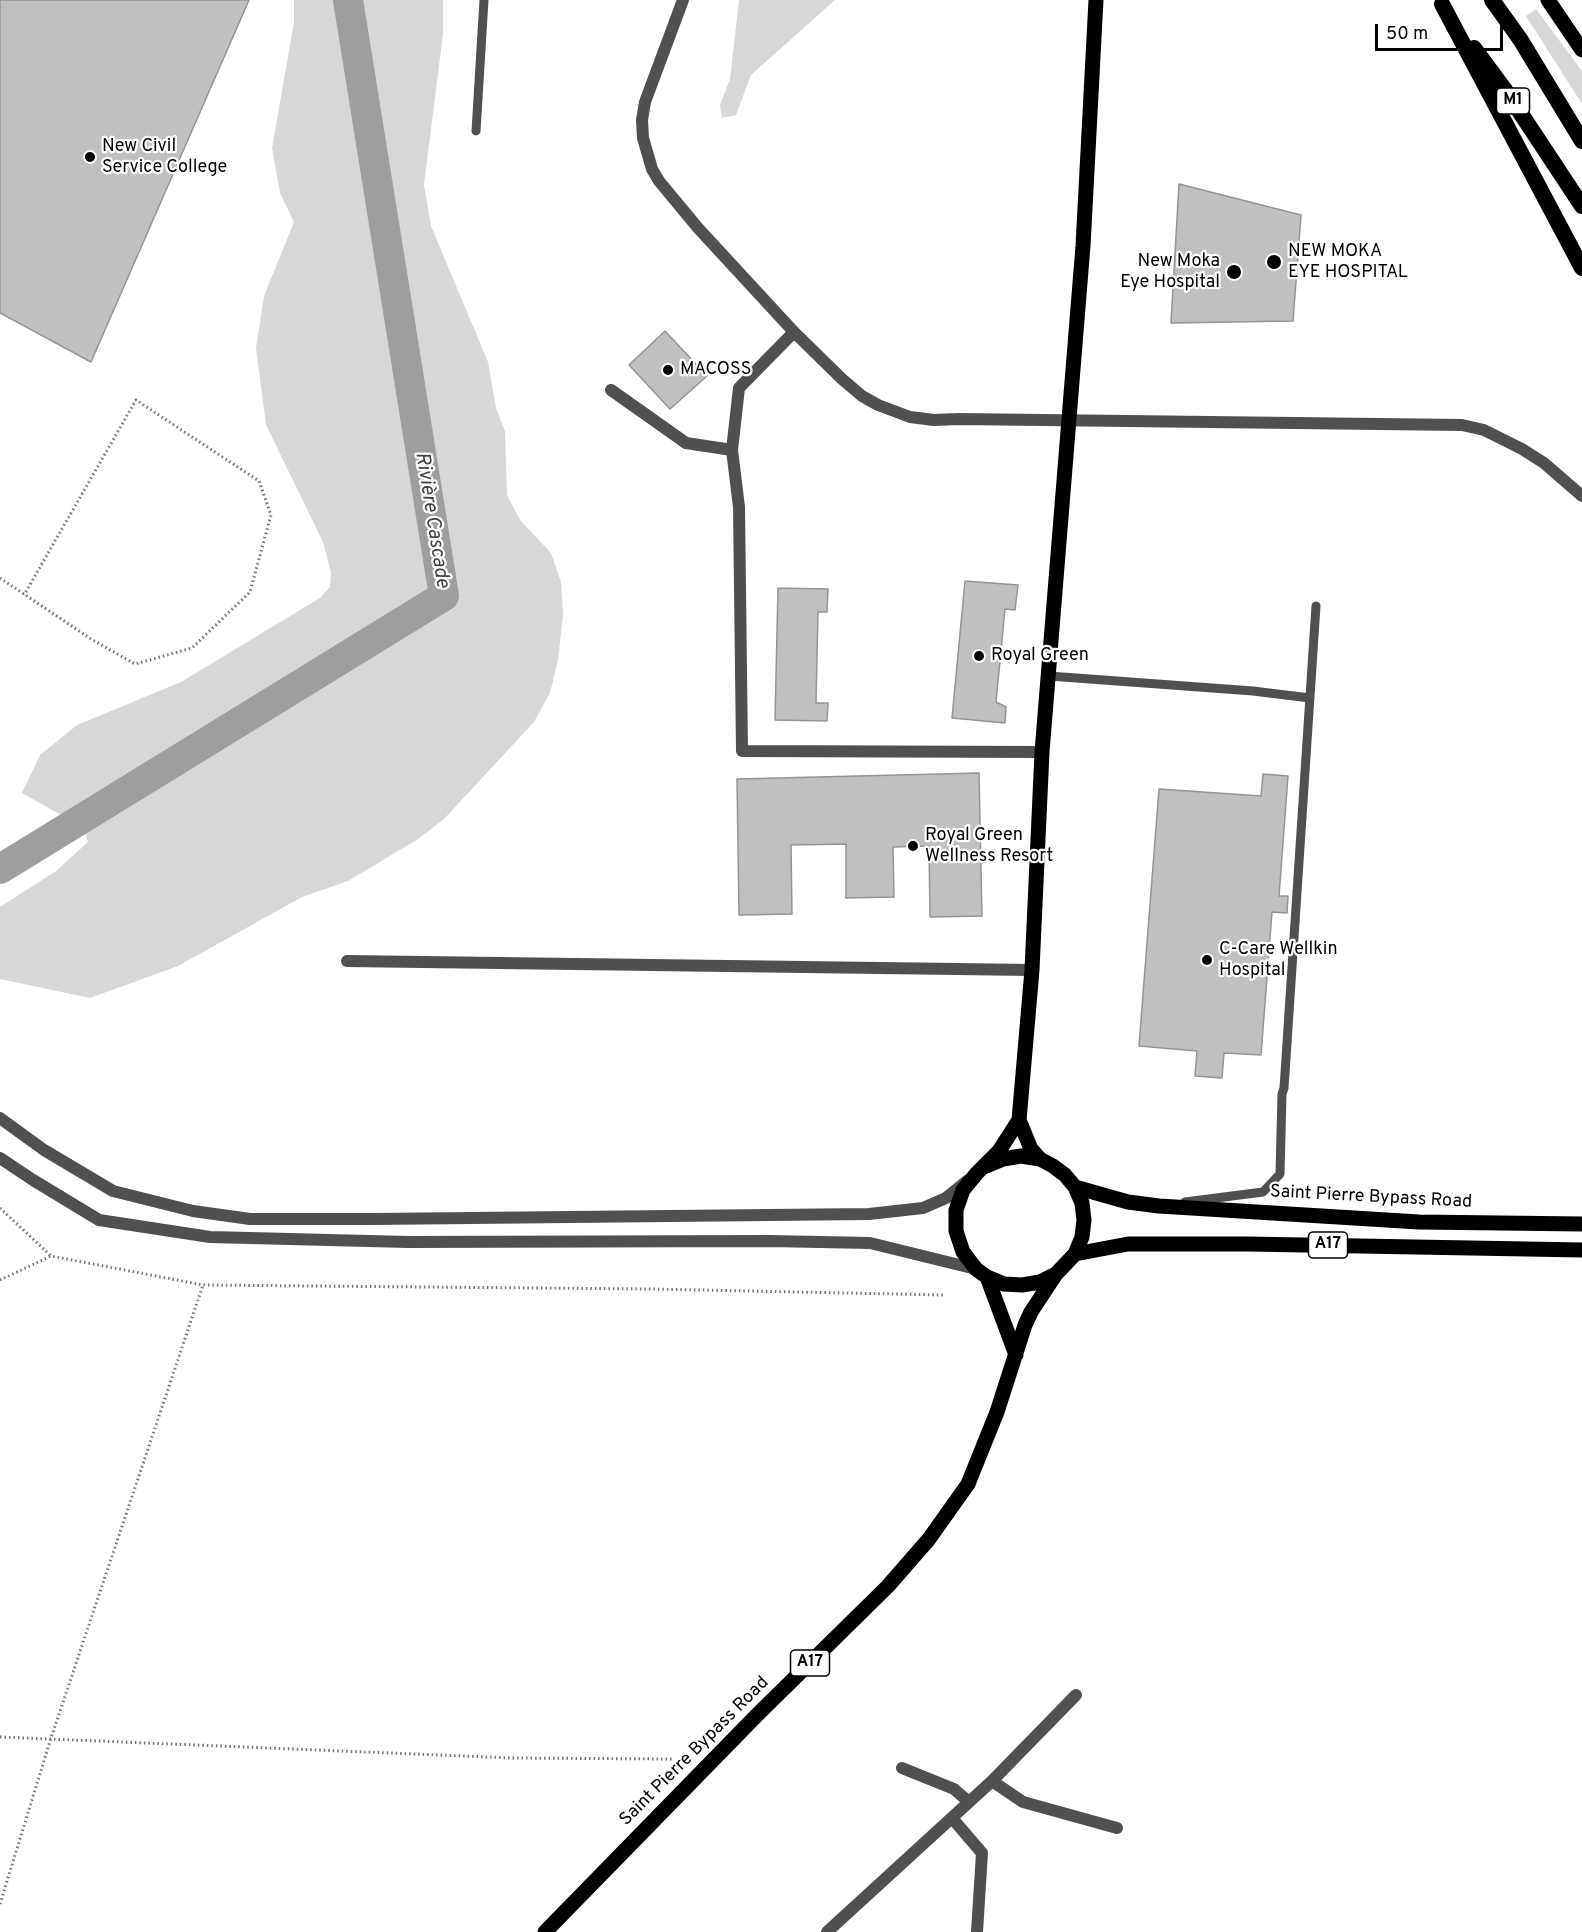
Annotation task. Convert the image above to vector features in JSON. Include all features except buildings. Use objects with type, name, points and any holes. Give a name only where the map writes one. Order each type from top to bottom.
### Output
[{"type":"highway","name":"M1","points":[[1492,0],[1520,39],[1582,141]]},
{"type":"highway","name":"M1","points":[[1440,2],[1508,94],[1582,206]]},
{"type":"highway","points":[[1440,2],[1582,268]]},
{"type":"main road","points":[[1040,1159],[1031,1149],[1019,1120],[1032,970],[1042,752],[1083,246],[1096,0]]},
{"type":"main road","points":[[1548,0],[1582,50]]},
{"type":"main road","points":[[1016,1355],[982,1273],[963,1252],[956,1231],[956,1210],[963,1190],[999,1151],[1019,1120]]},
{"type":"main road","points":[[981,1169],[1003,1159],[1021,1156],[1040,1159]]},
{"type":"main road","name":"A17","points":[[1016,1355],[1028,1318],[1056,1274],[1075,1254],[1082,1238],[1084,1220],[1082,1203],[1075,1187],[1059,1170],[1040,1159]]},
{"type":"main road","name":"A17","points":[[1075,1187],[1128,1202],[1159,1206]]},
{"type":"main road","name":"Saint Pierre Bypass Road","points":[[1159,1206],[1419,1222],[1582,1224]]},
{"type":"main road","name":"A17","points":[[1075,1254],[1128,1244],[1582,1250]]},
{"type":"main road","name":"A17","points":[[982,1273],[1004,1284],[1022,1286],[1040,1282],[1056,1274]]},
{"type":"main road","name":"Saint Pierre Bypass Road","points":[[545,1932],[756,1716],[888,1586],[929,1539],[968,1484],[997,1412],[1016,1355]]},
{"type":"street","points":[[683,0],[645,102],[643,129],[646,152],[659,181],[698,228],[794,332],[862,396],[893,412],[934,420],[1462,425],[1484,430],[1522,449],[1544,463],[1582,496]]},
{"type":"street","points":[[794,332],[739,388],[732,450],[739,507],[742,751],[1042,752]]},
{"type":"street","points":[[611,390],[686,443],[732,450]]},
{"type":"street","points":[[347,961],[1032,970]]},
{"type":"street","points":[[0,1118],[44,1150],[113,1191],[193,1211],[250,1218],[372,1220],[869,1214],[922,1208],[946,1198],[981,1169]]},
{"type":"street","points":[[0,1158],[99,1220],[210,1237],[408,1242],[770,1240],[870,1243],[982,1273]]},
{"type":"street","points":[[827,1932],[992,1781],[1077,1695]]},
{"type":"street","points":[[902,1768],[954,1790],[969,1802]]},
{"type":"street","points":[[992,1781],[1023,1802],[1117,1828]]},
{"type":"street","points":[[952,1818],[982,1852],[977,1932]]},
{"type":"lane","points":[[476,131],[484,0]]},
{"type":"lane","points":[[1159,1206],[1263,1192],[1280,1174],[1282,1094],[1316,606]]},
{"type":"lane","points":[[1049,676],[1310,698]]},
{"type":"path","points":[[0,579],[24,595],[91,639],[135,664],[192,648],[250,592],[271,515],[259,481],[136,400],[24,595]]},
{"type":"path","points":[[0,1208],[51,1256],[203,1285],[650,1289],[944,1295]]},
{"type":"path","points":[[0,1280],[51,1256]]},
{"type":"path","points":[[0,1904],[51,1738],[203,1285]]},
{"type":"path","points":[[0,1737],[512,1758],[672,1759]]},
{"type":"shaded area","points":[[294,0],[443,0],[443,34],[424,185],[431,226],[488,362],[496,408],[505,431],[507,495],[520,520],[551,553],[561,582],[563,615],[558,660],[550,693],[534,722],[444,819],[418,839],[348,881],[302,897],[178,966],[90,998],[0,979],[0,907],[56,871],[88,842],[84,828],[22,793],[40,755],[77,725],[181,682],[320,598],[330,587],[331,572],[323,542],[266,425],[256,348],[264,296],[294,222],[280,193],[272,148],[294,22]]},
{"type":"shaded area","points":[[739,0],[835,0],[751,75],[736,115],[722,118],[720,105],[730,79]]},
{"type":"shaded area","points":[[1536,9],[1582,71],[1582,104],[1526,16]]},
{"type":"waterway","name":"Rivière Cascade","points":[[0,869],[444,596],[348,0]]},
{"type":"place","name":"New Civil Service College","points":[[90,157]]},
{"type":"place","name":"NEW MOKA EYE HOSPITAL","points":[[1274,262]]},
{"type":"place","name":"New Moka Eye Hospital","points":[[1234,272]]},
{"type":"place","name":"MACOSS","points":[[668,370]]},
{"type":"place","name":"Royal Green","points":[[979,656]]},
{"type":"place","name":"Royal Green Wellness Resort","points":[[913,846]]},
{"type":"place","name":"C-Care Wellkin Hospital","points":[[1207,960]]}]
